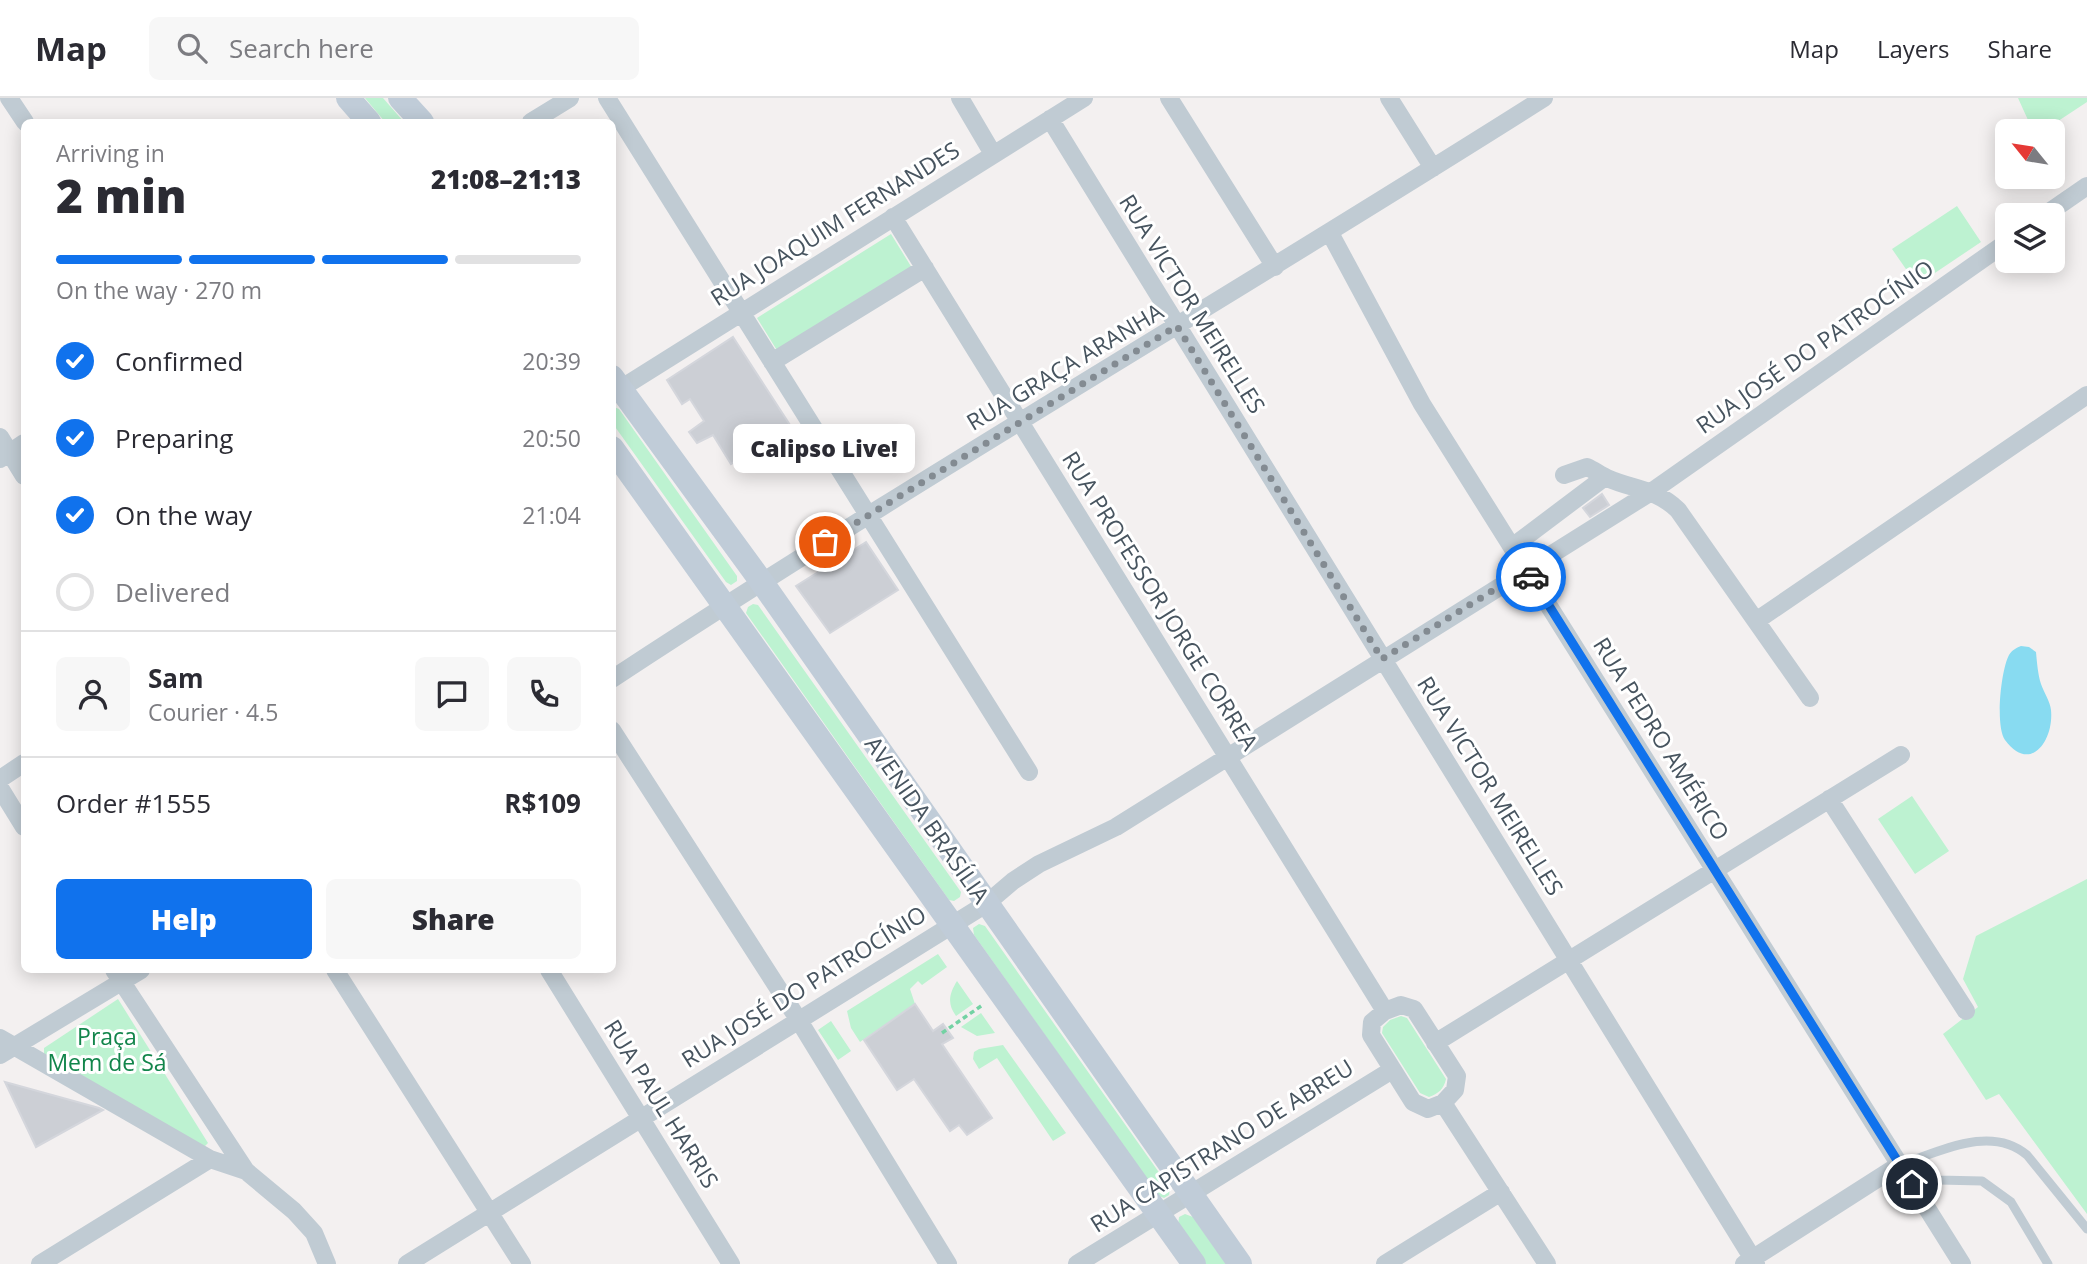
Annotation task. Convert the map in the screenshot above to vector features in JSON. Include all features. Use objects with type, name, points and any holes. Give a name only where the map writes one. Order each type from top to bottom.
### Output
[{"type":"main road","points":[[348,98],[366,119]]},
{"type":"main road","points":[[400,98],[419,119]]},
{"type":"main road","name":"AVENIDA BRASÍLIA","points":[[616,387],[761,581],[1240,1264]]},
{"type":"main road","name":"AVENIDA BRASÍLIA","points":[[616,453],[1194,1264]]},
{"type":"street","points":[[9,98],[22,119]]},
{"type":"street","points":[[536,119],[570,98]]},
{"type":"street","points":[[607,98],[1029,772]]},
{"type":"street","points":[[960,98],[993,154]]},
{"type":"street","name":"RUA JOAQUIM FERNANDES","points":[[616,385],[741,312],[1084,98]]},
{"type":"street","points":[[1169,98],[1275,267]]},
{"type":"street","points":[[1389,98],[1433,168]]},
{"type":"street","name":"RUA GRAÇA ARANHA","points":[[616,676],[761,581],[1275,267],[1544,98]]},
{"type":"street","name":"RUA VICTOR MEIRELLES","points":[[1050,119],[1569,960],[1751,1262]]},
{"type":"street","points":[[2062,203],[2087,186]]},
{"type":"street","name":"RUA PROFESSOR JORGE CORREA","points":[[893,217],[1385,1010]]},
{"type":"street","name":"RUA PEDRO AMÉRICO","points":[[1330,233],[1422,404],[1962,1264]]},
{"type":"street","name":"RUA JOSÉ DO PATROCÍNIO","points":[[1526,570],[1651,492],[1995,250]]},
{"type":"street","points":[[772,362],[925,268]]},
{"type":"street","points":[[1756,621],[2087,396]]},
{"type":"street","points":[[0,437],[21,471]]},
{"type":"street","points":[[1564,475],[1587,467],[1605,477],[1662,496],[1678,510],[1810,698]]},
{"type":"street","points":[[1512,547],[1605,477]]},
{"type":"street","points":[[1563,508],[1581,535]]},
{"type":"street","points":[[1382,659],[1526,570]]},
{"type":"street","name":"RUA JOSÉ DO PATROCÍNIO","points":[[407,1264],[986,904],[1039,864],[1058,853],[1098,838],[1382,659]]},
{"type":"street","points":[[616,736],[798,1019],[948,1264]]},
{"type":"street","points":[[1435,1042],[1900,755]]},
{"type":"street","points":[[0,779],[21,765]]},
{"type":"street","points":[[0,788],[21,822]]},
{"type":"street","points":[[1829,799],[1965,1011]]},
{"type":"street","points":[[337,973],[522,1264]]},
{"type":"street","name":"RUA PAUL HARRIS","points":[[551,973],[732,1264]]},
{"type":"street","points":[[246,1171],[210,1159],[5,1046],[118,975],[246,1171],[293,1211],[314,1234],[327,1264]]},
{"type":"street","points":[[1401,1005],[1414,1009],[1435,1042],[1457,1076],[1455,1090],[1443,1103],[1428,1108],[1413,1102],[1392,1070],[1371,1035],[1373,1022],[1385,1010],[1401,1005]]},
{"type":"street","name":"RUA CAPISTRANO DE ABREU","points":[[1077,1264],[1392,1070]]},
{"type":"street","points":[[1443,1103],[1547,1264]]},
{"type":"street","points":[[40,1264],[210,1159]]},
{"type":"street","points":[[1751,1262],[1899,1165]]},
{"type":"street","points":[[1385,1264],[1500,1192]]},
{"type":"lane","points":[[1899,1165],[1978,1140],[2000,1140],[2015,1145],[2027,1155],[2087,1229]]},
{"type":"lane","points":[[1918,1159],[1928,1174],[1938,1180],[1982,1181],[2011,1202],[2049,1264]]},
{"type":"path","points":[[942,1032],[1000,992]]},
{"type":"green space","points":[[365,98],[383,98],[401,119],[382,119]]},
{"type":"green space","points":[[2018,98],[2087,98],[2087,102],[2061,119],[2028,119]]},
{"type":"green space","points":[[1957,206],[1981,242],[1917,285],[1892,249]]},
{"type":"green space","points":[[891,234],[912,268],[778,352],[757,318]]},
{"type":"green space","points":[[616,408],[737,576],[737,581],[731,585],[726,582],[616,428]]},
{"type":"green space","points":[[758,605],[961,892],[960,897],[954,901],[949,900],[746,613],[748,607]]},
{"type":"green space","points":[[1912,796],[1949,851],[1915,874],[1878,819]]},
{"type":"green space","points":[[2087,879],[2087,1214],[1999,1094],[1986,1100],[1943,1034],[1978,1007],[1963,979],[1976,936]]},
{"type":"green space","points":[[979,924],[985,926],[1170,1188],[1169,1195],[1164,1198],[1159,1196],[974,935],[973,928]]},
{"type":"green space","points":[[938,954],[947,967],[922,985],[918,981],[910,989],[915,1004],[860,1042],[851,1028],[847,1011]]},
{"type":"green space","points":[[957,981],[973,1004],[956,1016],[950,999]]},
{"type":"green space","name":"Praça Mem de Sá","points":[[118,999],[208,1143],[202,1149],[44,1055],[44,1048]]},
{"type":"green space","points":[[981,1013],[995,1033],[977,1036],[961,1027]]},
{"type":"green space","points":[[1401,1016],[1407,1018],[1446,1079],[1440,1091],[1429,1097],[1420,1093],[1382,1033],[1383,1027],[1390,1020]]},
{"type":"green space","points":[[831,1021],[851,1051],[838,1060],[818,1030]]},
{"type":"green space","points":[[1003,1045],[1066,1133],[1053,1141],[997,1058],[979,1069],[973,1059],[974,1052],[979,1049]]},
{"type":"green space","points":[[1185,1214],[1193,1217],[1226,1264],[1206,1264],[1178,1225],[1179,1217]]},
{"type":"water","points":[[2021,646],[2036,652],[2040,680],[2051,710],[2049,733],[2031,754],[2014,750],[2005,740],[2000,723],[2000,698],[2006,662],[2011,652]]},
{"type":"building","points":[[733,337],[790,425],[731,464],[713,435],[697,443],[689,432],[704,421],[690,399],[682,404],[667,380]]},
{"type":"building","points":[[1602,494],[1609,505],[1590,517],[1583,508]]},
{"type":"building","points":[[866,542],[898,590],[830,633],[796,586]]},
{"type":"building","points":[[915,1004],[933,1031],[943,1024],[953,1038],[942,1044],[992,1118],[967,1135],[959,1125],[950,1131],[914,1079],[897,1090],[864,1040]]},
{"type":"building","points":[[5,1082],[99,1108],[103,1110],[36,1147]]},
{"type":"way so far","points":[[825,542],[1177,326],[1382,659],[1526,570],[1531,577]]},
{"type":"place","name":"Calipso Live!","points":[[825,542]]},
{"type":"route","points":[[1531,577],[1912,1184]]}]
